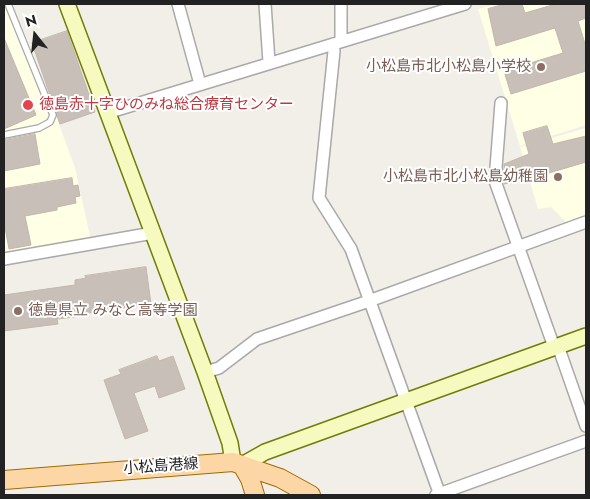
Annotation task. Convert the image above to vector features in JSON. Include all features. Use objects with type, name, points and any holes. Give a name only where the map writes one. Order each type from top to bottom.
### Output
[{"type":"main road","name":"小松島港線","points":[[4,480],[238,464],[280,478],[311,495]]},
{"type":"main road","points":[[238,464],[250,479],[256,495]]},
{"type":"street","points":[[67,4],[238,464],[265,452],[586,336]]},
{"type":"street","points":[[178,4],[200,84]]},
{"type":"street","points":[[265,4],[270,62]]},
{"type":"street","points":[[341,4],[337,43],[334,51],[319,198],[351,249],[438,495],[586,441]]},
{"type":"street","points":[[107,113],[337,43],[444,7],[466,4]]},
{"type":"street","points":[[501,103],[494,176],[518,247],[586,426]]},
{"type":"street","points":[[205,372],[219,368],[256,339],[369,301],[586,222]]},
{"type":"street","points":[[4,259],[153,233]]},
{"type":"lane","points":[[4,135],[40,128],[50,122],[53,115],[8,4]]},
{"type":"shaded area","name":"徳島赤十字ひのみね総合療育センター","points":[[4,4],[11,4],[29,43],[75,168],[91,241],[4,256]]},
{"type":"shaded area","name":"小松島市北小松島小学校","points":[[496,4],[586,4],[586,125],[520,146],[478,9]]},
{"type":"shaded area","name":"小松島市北小松島幼稚園","points":[[586,128],[586,215],[566,222],[551,207],[538,209],[520,147]]},
{"type":"building","points":[[505,4],[522,4],[525,13],[556,4],[586,4],[586,18],[578,21],[586,47],[586,71],[511,94],[504,71],[563,53],[555,28],[496,46],[488,9]]},
{"type":"building","points":[[67,31],[95,112],[60,124],[32,43]]},
{"type":"building","points":[[4,38],[36,115],[4,129]]},
{"type":"building","points":[[547,126],[553,144],[586,136],[586,162],[529,179],[504,184],[504,164],[529,154],[523,133]]},
{"type":"building","points":[[35,134],[40,164],[4,171],[4,140]]},
{"type":"building","points":[[72,178],[73,186],[78,185],[80,196],[75,197],[76,203],[57,207],[57,210],[25,216],[31,245],[9,249],[4,222],[4,189]]},
{"type":"building","points":[[146,267],[151,304],[75,315],[75,317],[57,319],[58,324],[4,331],[4,295],[75,285],[75,280],[86,278],[85,276]]},
{"type":"building","points":[[157,356],[159,361],[173,356],[185,389],[159,398],[155,386],[134,393],[148,431],[125,439],[104,380],[121,374],[119,370]]},
{"type":"place","name":"小松島市北小松島小学校","points":[[541,67]]},
{"type":"place","name":"徳島赤十字ひのみね総合療育センター","points":[[28,105]]},
{"type":"place","name":"小松島市北小松島幼稚園","points":[[558,177]]},
{"type":"place","name":"徳島県立 みなと高等学園","points":[[18,311]]}]
